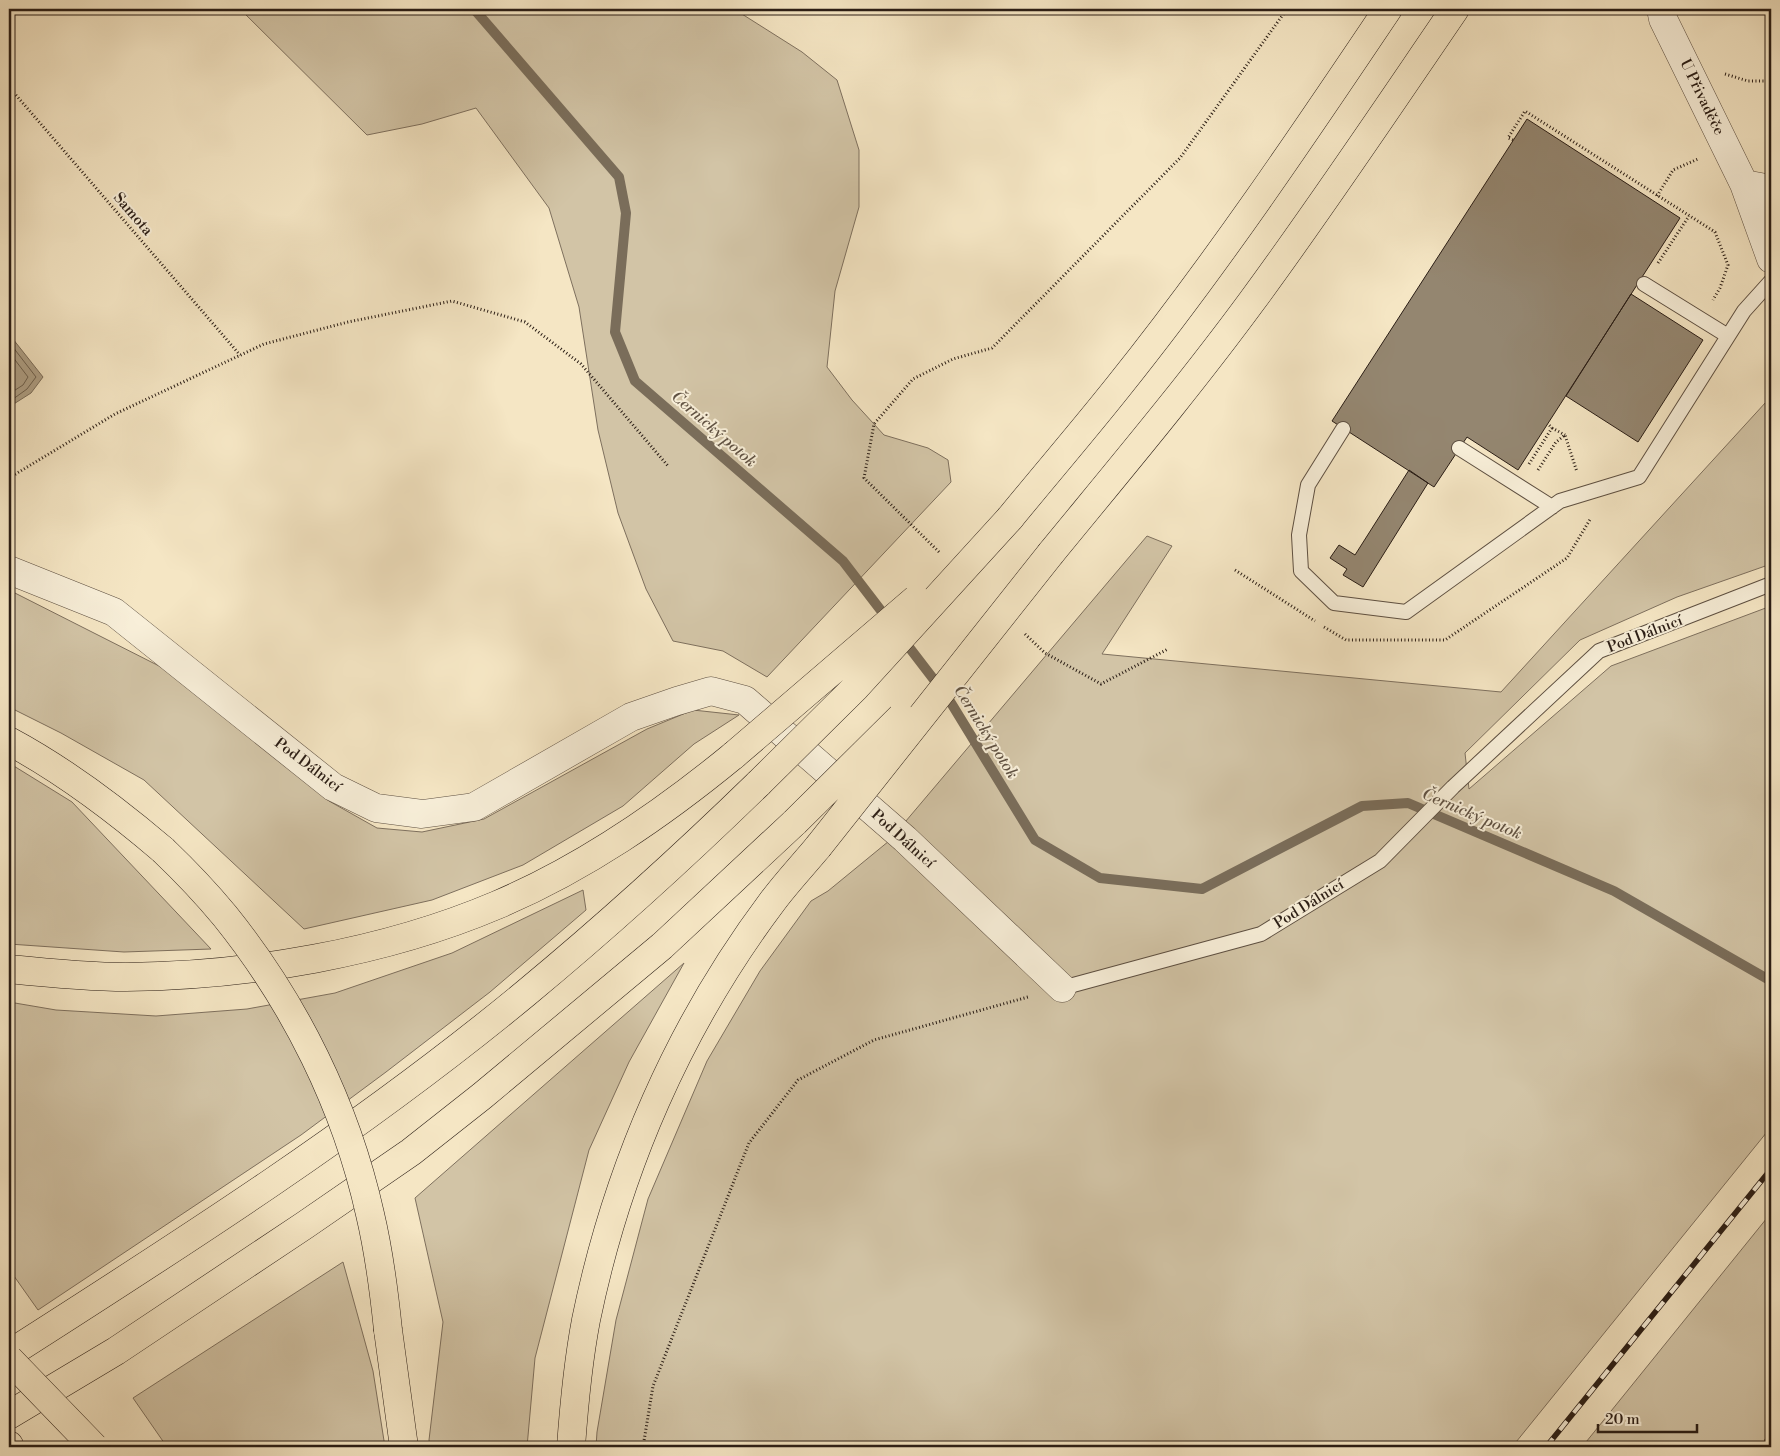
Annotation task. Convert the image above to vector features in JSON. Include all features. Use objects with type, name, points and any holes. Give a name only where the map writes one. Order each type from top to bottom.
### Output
[{"type":"highway","points":[[9,1354],[185,1242],[426,1071],[525,994],[621,913],[759,783],[861,681],[1010,518],[1119,386],[1193,288],[1314,119],[1388,9]]},
{"type":"highway","points":[[571,1447],[576,1385],[586,1322],[596,1275],[619,1193],[642,1131],[669,1070],[723,974],[772,902],[818,847],[1051,553],[1166,414],[1252,301],[1358,152],[1455,9]]},
{"type":"highway","points":[[9,969],[117,976],[188,974],[251,968],[313,959],[384,942],[436,927],[496,905],[547,881],[597,854],[644,824],[690,791],[734,756],[1010,518]]},
{"type":"highway","points":[[9,1415],[116,1351],[306,1226],[411,1152],[482,1096],[662,946],[796,822],[888,731],[1051,553]]},
{"type":"highway","points":[[9,741],[74,780],[120,813],[163,850],[195,882],[225,916],[252,952],[282,996],[308,1042],[333,1098],[359,1171],[370,1213],[381,1271],[404,1447]]},
{"type":"highway","points":[[9,1359],[94,1447]]},
{"type":"street","name":"U Přivaděče","points":[[1661,9],[1663,19],[1744,184],[1771,259]]},
{"type":"street","points":[[1744,184],[1771,189]]},
{"type":"street","name":"Pod Dálnicí","points":[[9,570],[114,612],[333,787],[376,808],[422,814],[474,807],[631,717],[677,701],[711,692],[745,700],[905,839],[1062,988]]},
{"type":"lane","points":[[1343,429],[1308,485],[1299,535],[1301,571],[1334,603],[1406,612],[1560,501],[1639,477],[1744,311],[1771,281]]},
{"type":"lane","points":[[1644,284],[1728,336]]},
{"type":"lane","points":[[1459,448],[1552,507]]},
{"type":"lane","name":"Pod Dálnicí","points":[[1062,988],[1261,934],[1380,861],[1412,828],[1599,651],[1771,584]]},
{"type":"path","points":[[941,554],[864,478],[874,424],[913,379],[953,359],[992,348],[1180,158],[1287,9]]},
{"type":"path","name":"Samota","points":[[9,87],[240,355]]},
{"type":"path","points":[[1513,140],[1508,138],[1525,111],[1715,232],[1728,265],[1720,288],[1710,305],[1737,322]]},
{"type":"path","points":[[1657,196],[1673,170],[1726,146]]},
{"type":"path","points":[[1644,284],[1689,216]]},
{"type":"path","points":[[9,478],[115,414],[264,344],[348,322],[452,301],[525,322],[581,364],[668,466]]},
{"type":"path","points":[[1552,428],[1565,435]]},
{"type":"path","points":[[1024,633],[1045,653],[1100,684],[1168,649]]},
{"type":"path","points":[[643,1447],[653,1386],[749,1142],[798,1080],[874,1040],[1062,988]]},
{"type":"path","points":[[1762,1447],[1771,1431]]},
{"type":"shaded area","points":[[240,9],[734,9],[802,52],[837,80],[859,150],[859,207],[835,291],[827,367],[852,400],[884,435],[928,448],[948,460],[951,482],[767,677],[723,651],[673,641],[646,589],[618,513],[598,430],[579,307],[549,208],[476,108],[422,124],[367,135]]},
{"type":"shaded area","points":[[1766,402],[1771,407],[1771,564],[1677,597],[1580,640],[1465,753],[1469,789],[1611,666],[1771,606],[1771,1127],[1512,1447],[596,1447],[616,1320],[648,1199],[707,1061],[760,971],[811,901],[828,891],[889,841],[1147,536],[1172,546],[1102,654],[1501,692]]},
{"type":"shaded area","points":[[9,590],[167,670],[329,801],[377,828],[422,832],[484,819],[647,729],[693,710],[739,715],[694,744],[623,806],[523,865],[432,900],[304,929],[144,780],[61,733],[9,707]]},
{"type":"shaded area","points":[[9,763],[72,802],[211,949],[124,952],[9,944]]},
{"type":"shaded area","points":[[583,890],[586,910],[490,992],[301,1135],[38,1310],[9,1269],[9,1002],[56,1010],[156,1016],[247,1009],[335,993],[452,953]]},
{"type":"shaded area","points":[[684,963],[629,1062],[589,1150],[535,1358],[527,1447],[430,1447],[429,1440],[443,1322],[415,1198]]},
{"type":"shaded area","points":[[1771,1213],[1771,1447],[1582,1447]]},
{"type":"shaded area","points":[[343,1262],[373,1371],[385,1447],[167,1447],[133,1398]]},
{"type":"water","points":[[9,334],[43,377],[31,393],[9,407]]},
{"type":"building","points":[[1527,119],[1680,218],[1518,470],[1467,437],[1434,487],[1332,421]]},
{"type":"building","points":[[1631,294],[1703,340],[1638,442],[1566,396]]},
{"type":"building","points":[[1409,470],[1428,483],[1363,587],[1343,575],[1347,569],[1330,558],[1339,545],[1355,555]]},
{"type":"waterway","name":"Černický potok","points":[[474,9],[619,177],[626,213],[615,332],[635,381],[843,561],[889,621]]},
{"type":"waterway","name":"Černický potok","points":[[902,638],[948,698],[1035,840],[1100,878],[1202,889],[1362,806],[1408,803],[1614,891],[1771,981]]},
{"type":"railway","points":[[1546,1447],[1771,1169]]}]
